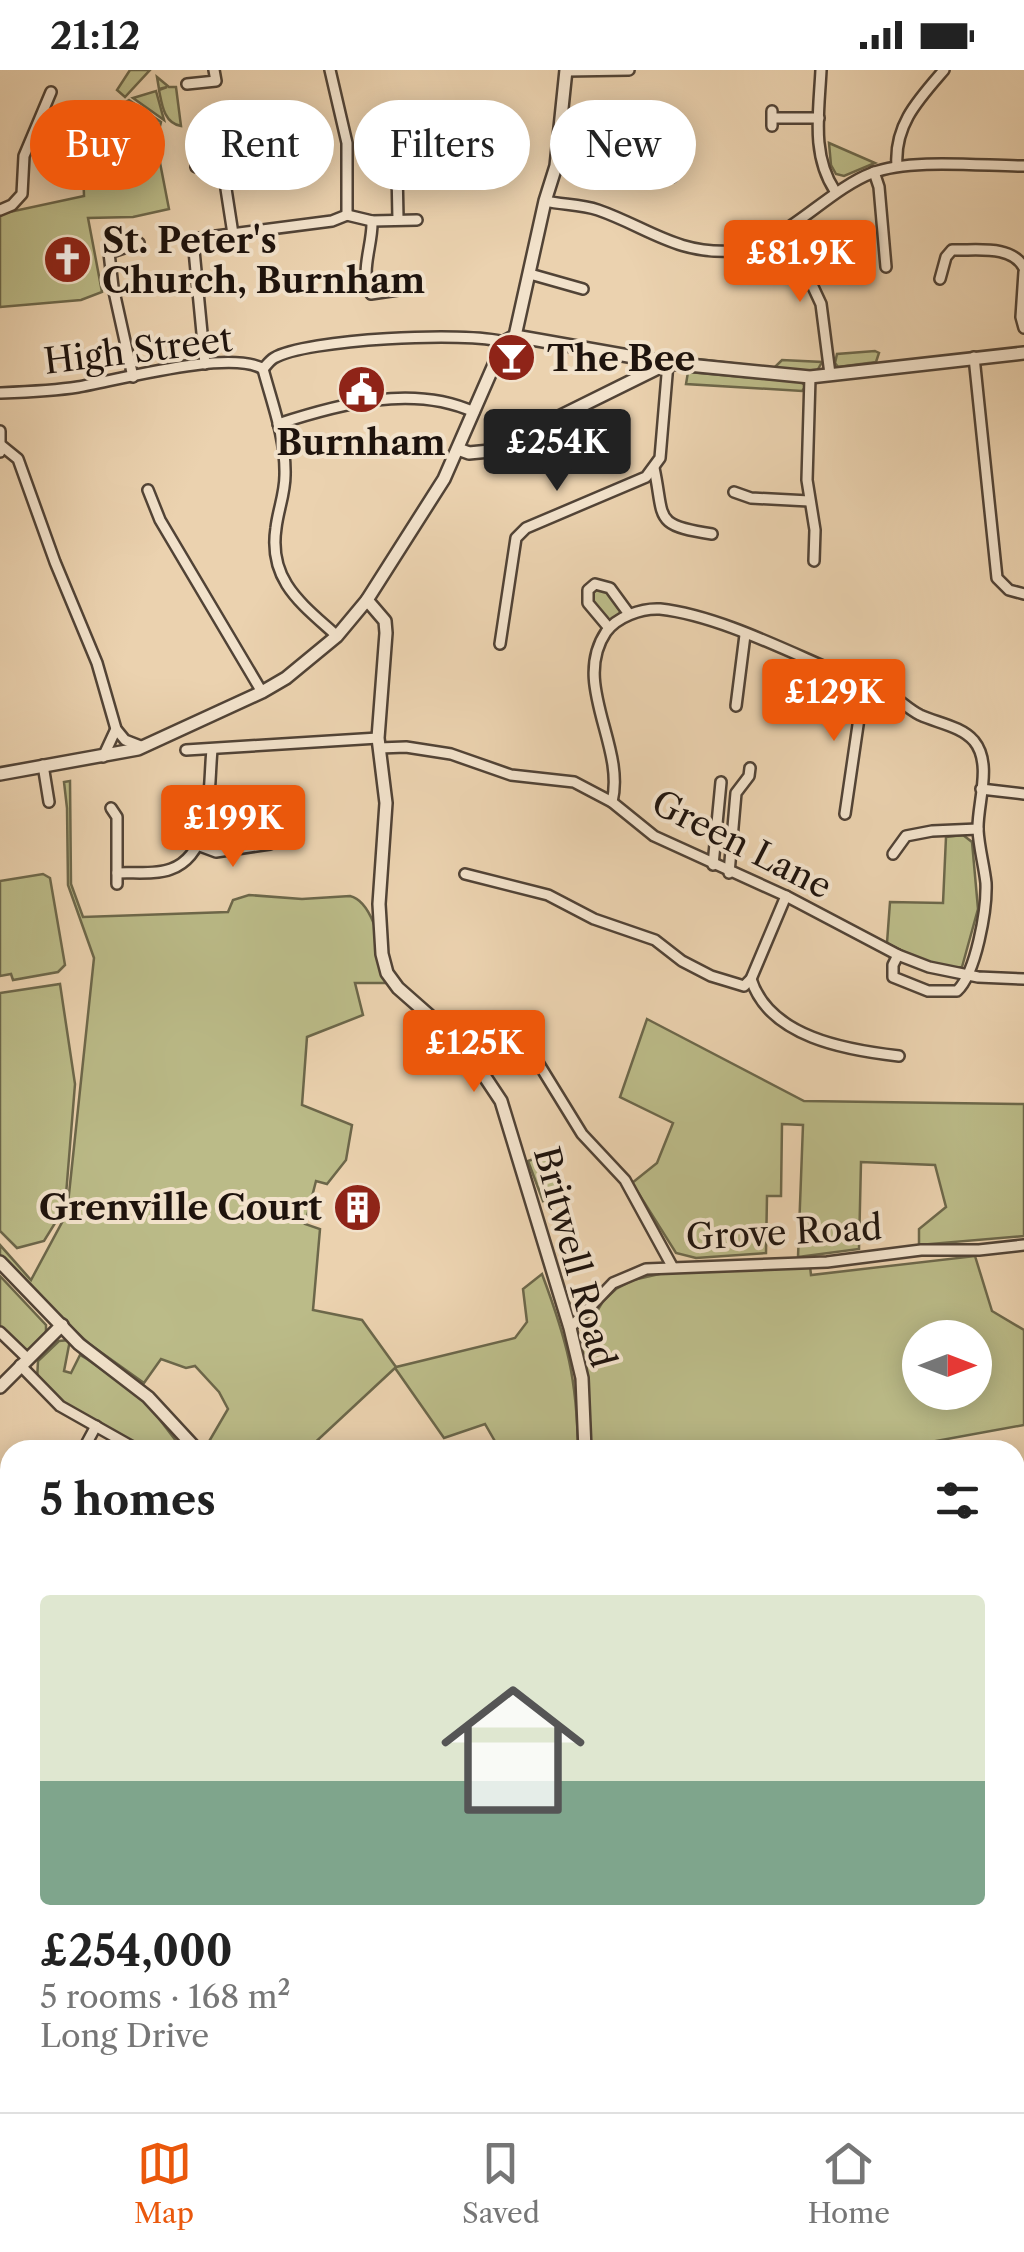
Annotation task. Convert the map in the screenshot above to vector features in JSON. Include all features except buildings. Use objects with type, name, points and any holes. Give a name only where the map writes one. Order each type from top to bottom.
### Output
[{"type":"street","points":[[187,84],[216,81],[214,70]]},
{"type":"street","points":[[330,70],[347,143],[347,215]]},
{"type":"street","points":[[564,100],[566,70],[629,70]]},
{"type":"street","points":[[821,70],[818,144],[823,173],[835,191]]},
{"type":"street","points":[[897,166],[896,144],[904,121],[944,70]]},
{"type":"street","points":[[0,210],[12,205],[22,194],[24,156],[51,92]]},
{"type":"street","points":[[773,118],[819,118]]},
{"type":"street","points":[[545,201],[599,210],[682,246],[736,250],[757,245],[835,191],[874,172],[897,166],[1024,166]]},
{"type":"street","points":[[874,172],[879,187],[886,267]]},
{"type":"street","points":[[0,774],[142,747],[262,692],[286,678],[337,636],[367,600],[444,480],[510,339],[530,274],[550,181]]},
{"type":"street","points":[[226,190],[233,234]]},
{"type":"street","points":[[397,190],[398,219]]},
{"type":"street","points":[[205,364],[197,273],[189,240],[338,220],[347,215],[372,221],[416,220]]},
{"type":"street","points":[[372,221],[365,268],[367,289],[371,294],[381,294],[405,288]]},
{"type":"street","points":[[782,230],[794,246],[821,304],[830,374]]},
{"type":"street","points":[[133,377],[109,253],[140,243]]},
{"type":"street","points":[[940,278],[946,256],[952,250],[1006,252],[1020,260],[1024,270],[1020,317],[1024,328]]},
{"type":"street","points":[[530,274],[578,284]]},
{"type":"street","name":"High Street","points":[[3,395],[73,388],[205,364],[254,364],[262,370],[274,358],[314,348],[390,339],[458,335],[510,339]]},
{"type":"street","points":[[510,339],[668,364],[810,377],[1024,353]]},
{"type":"street","points":[[974,356],[997,578],[1008,590],[1024,594]]},
{"type":"street","points":[[644,374],[645,360]]},
{"type":"street","points":[[458,449],[469,453],[490,451],[668,364]]},
{"type":"street","points":[[500,644],[516,538],[526,528],[646,478],[660,458],[668,364]]},
{"type":"street","points":[[262,370],[278,424],[285,477],[276,528],[277,571],[337,636]]},
{"type":"street","points":[[810,377],[809,500],[815,530],[813,561]]},
{"type":"street","points":[[278,424],[375,398],[457,405],[474,412]]},
{"type":"street","points":[[0,431],[1,449],[18,459],[54,562],[97,662],[116,730],[125,740],[142,747]]},
{"type":"street","points":[[654,468],[662,514],[680,530],[712,534]]},
{"type":"street","points":[[148,490],[160,520],[262,692]]},
{"type":"street","points":[[734,492],[751,498],[809,500]]},
{"type":"street","points":[[609,628],[588,603],[588,590],[595,584],[610,588],[629,614]]},
{"type":"street","name":"Britwell Road","points":[[367,600],[379,611],[386,633],[378,743],[386,803],[379,904],[382,954],[387,973],[398,988],[450,1032],[479,1064],[501,1100],[570,1328],[584,1392],[585,1440]]},
{"type":"street","points":[[612,802],[616,766],[594,684],[596,653],[609,628],[629,614],[656,609],[702,619],[888,693],[916,713],[965,733],[977,744],[982,766],[978,829],[986,886],[982,925],[969,975],[957,991],[928,991],[893,977],[892,965],[898,955]]},
{"type":"street","points":[[736,706],[746,635]]},
{"type":"street","points":[[844,814],[864,684]]},
{"type":"street","points":[[103,757],[116,730]]},
{"type":"street","name":"Green Lane","points":[[186,750],[337,738],[451,754],[511,775],[574,782],[612,802],[654,836],[786,896],[898,955],[929,967],[969,975],[1024,979]]},
{"type":"street","points":[[111,808],[116,817],[116,879],[170,870],[186,861],[200,846],[212,750]]},
{"type":"street","points":[[43,766],[49,802]]},
{"type":"street","points":[[729,873],[736,793],[749,776],[750,768]]},
{"type":"street","points":[[713,865],[721,782]]},
{"type":"street","points":[[982,789],[1024,794]]},
{"type":"street","points":[[892,854],[906,836],[978,829]]},
{"type":"street","points":[[200,846],[216,852],[270,844]]},
{"type":"street","points":[[465,874],[548,895],[594,919],[655,940],[682,961],[728,984],[744,986],[786,896]]},
{"type":"street","points":[[751,978],[764,1007],[805,1034],[860,1051],[899,1056]]},
{"type":"street","points":[[450,1032],[466,1027],[508,1040],[534,1056],[582,1134],[626,1180],[672,1266]]},
{"type":"street","name":"Grove Road","points":[[570,1328],[613,1282],[646,1269],[827,1262],[912,1251],[1024,1245]]},
{"type":"street","points":[[0,1262],[79,1344],[148,1397],[189,1440]]},
{"type":"street","points":[[0,1388],[62,1325]]},
{"type":"street","points":[[0,1332],[60,1406],[120,1440]]},
{"type":"street","points":[[88,1440],[96,1426]]},
{"type":"green space","points":[[130,70],[150,70],[125,97],[117,90]]},
{"type":"green space","points":[[157,77],[169,87],[176,87],[181,126],[165,112],[165,100],[159,90],[167,87],[159,89]]},
{"type":"green space","points":[[156,91],[158,100],[136,100],[133,98]]},
{"type":"green space","points":[[829,143],[875,163],[844,176],[836,174]]},
{"type":"green space","points":[[165,188],[169,209],[133,217],[88,218],[102,292],[81,300],[0,307],[0,214],[84,196],[84,190]]},
{"type":"green space","points":[[879,353],[876,362],[838,367],[835,363],[837,354]]},
{"type":"green space","points":[[655,354],[774,368],[782,360],[822,362],[817,371],[749,368]]},
{"type":"green space","points":[[688,372],[801,382],[806,386],[802,391],[686,384]]},
{"type":"green space","points":[[598,588],[606,589],[620,605],[621,613],[613,621],[605,620],[591,601],[591,594]]},
{"type":"green space","points":[[70,781],[71,884],[83,917],[228,912],[233,900],[249,895],[302,899],[350,896],[359,900],[377,933],[390,983],[355,983],[363,1015],[307,1037],[302,1105],[352,1125],[346,1160],[327,1184],[316,1181],[305,1224],[320,1229],[313,1310],[362,1320],[396,1367],[515,1338],[527,1322],[523,1289],[542,1274],[569,1360],[577,1440],[494,1440],[485,1424],[444,1438],[395,1368],[318,1440],[210,1440],[228,1409],[219,1392],[195,1366],[186,1368],[161,1359],[144,1383],[88,1343],[0,1259],[0,1245],[31,1280],[67,1213],[94,958],[68,885],[64,782]]},
{"type":"green space","points":[[963,835],[972,842],[978,909],[962,967],[942,967],[887,943],[890,902],[943,903],[946,837]]},
{"type":"green space","points":[[43,874],[50,878],[65,965],[58,972],[13,980],[11,974],[0,976],[0,881]]},
{"type":"green space","points":[[60,984],[75,1084],[65,1207],[44,1241],[17,1248],[0,1231],[0,993]]},
{"type":"green space","points":[[647,1019],[804,1101],[1024,1104],[1024,1236],[919,1245],[919,1229],[946,1207],[935,1165],[861,1162],[859,1249],[798,1257],[803,1125],[782,1124],[781,1196],[767,1196],[766,1253],[696,1258],[676,1253],[632,1183],[657,1163],[673,1123],[620,1097]]},
{"type":"green space","points":[[547,1154],[562,1193],[543,1201],[528,1161]]},
{"type":"green space","points":[[975,1256],[992,1311],[1024,1330],[1024,1425],[942,1440],[591,1440],[588,1381],[581,1352],[585,1332],[603,1301],[616,1289],[633,1280],[668,1272],[810,1266],[811,1275]]},
{"type":"green space","points":[[0,1276],[46,1325],[46,1337],[30,1350],[22,1349],[0,1330]]},
{"type":"green space","points":[[70,1340],[64,1371],[71,1373],[80,1355],[87,1359],[144,1399],[175,1440],[123,1440],[59,1403],[37,1381],[38,1361],[59,1341]]},
{"type":"place","name":"St. Peter's Church, Burnham","points":[[67,260]]},
{"type":"place","name":"The Bee","points":[[512,358]]},
{"type":"place","name":"Burnham","points":[[361,390]]},
{"type":"place","name":"Grenville Court","points":[[357,1207]]}]
